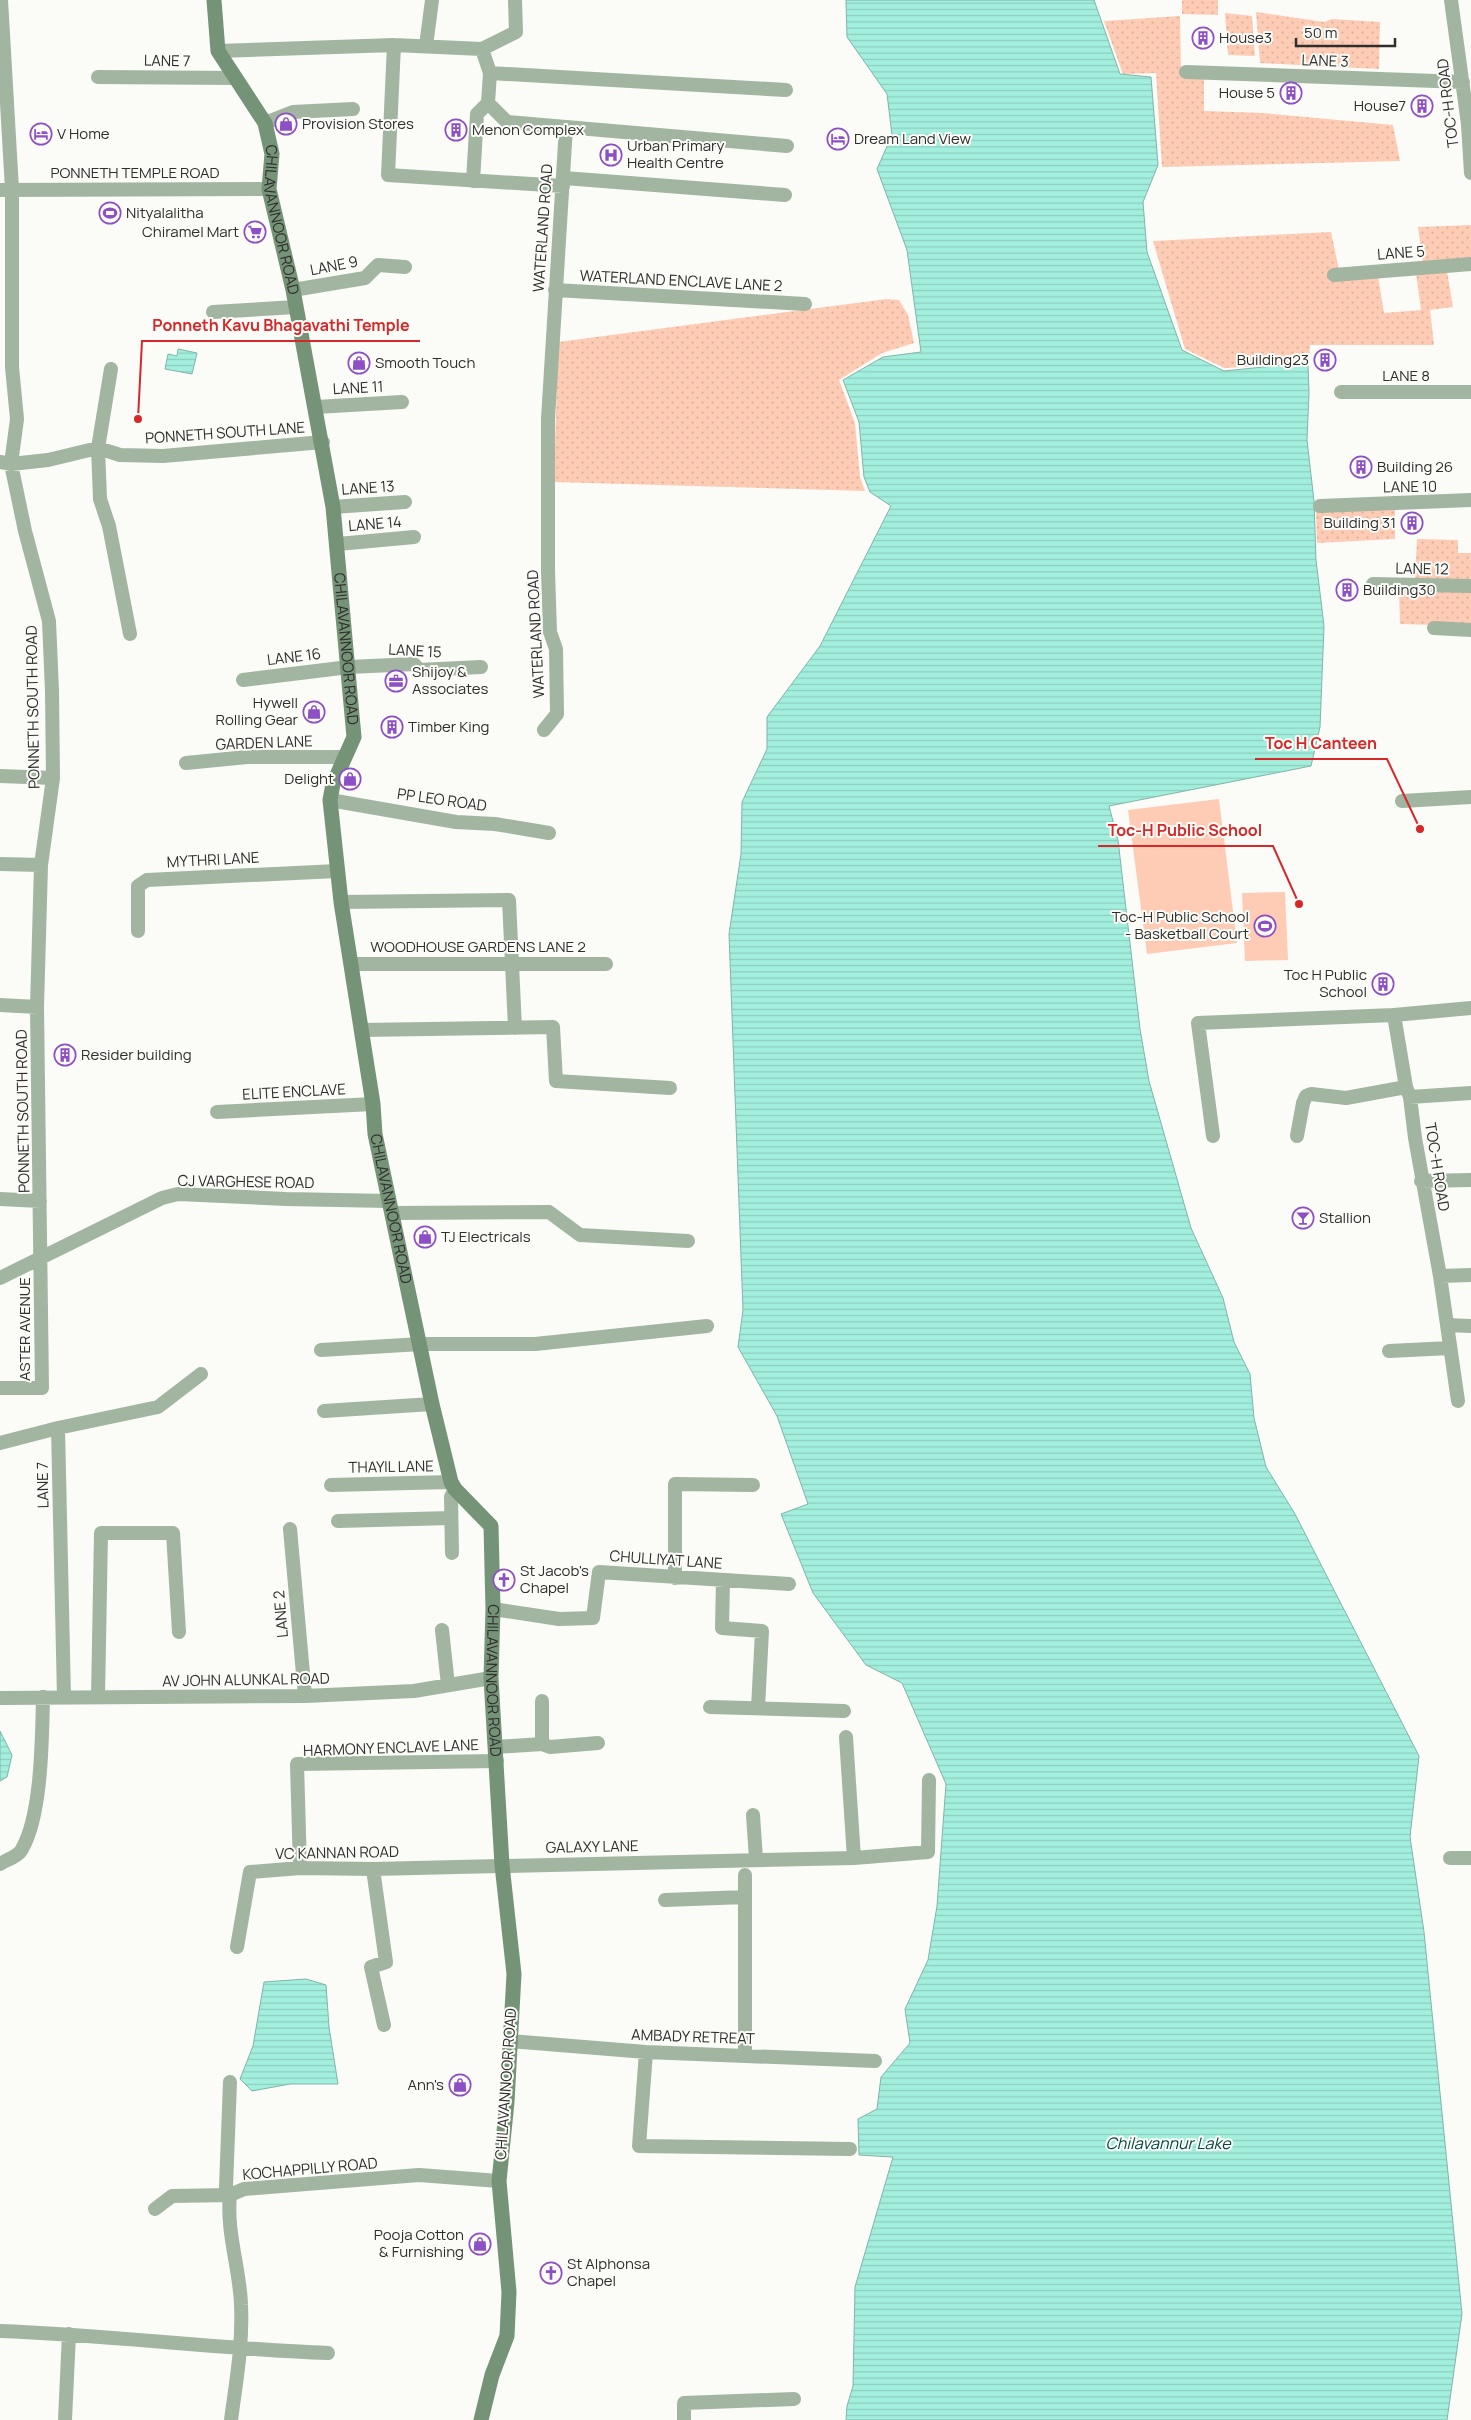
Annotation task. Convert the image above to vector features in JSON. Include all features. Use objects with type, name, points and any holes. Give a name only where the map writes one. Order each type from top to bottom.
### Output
[{"type":"street","name":"PONNETH SOUTH ROAD","points":[[1,0],[12,367],[17,419],[6,463],[49,621],[53,778],[41,865],[38,1007],[41,1258]]},
{"type":"street","name":"CHILAVANNOOR ROAD","points":[[214,0],[218,51],[264,123],[272,154],[269,189],[293,290],[323,442],[333,507],[338,544],[354,737],[333,784],[330,800],[341,902],[373,1104],[375,1134],[421,1344],[432,1404],[453,1486],[492,1526],[493,1608],[491,1678],[502,1865],[514,1974],[507,2102],[499,2181],[509,2292],[508,2336],[492,2376],[481,2420]]},
{"type":"street","points":[[426,46],[432,0]]},
{"type":"street","points":[[218,51],[394,44],[482,49],[516,32],[515,0]]},
{"type":"street","name":"TOC-H ROAD","points":[[1451,0],[1468,124],[1471,173]]},
{"type":"street","points":[[394,44],[388,175],[473,181],[564,182],[786,195]]},
{"type":"street","points":[[473,181],[477,114],[488,103],[490,73],[482,49]]},
{"type":"street","name":"LANE 3","points":[[1186,72],[1462,82]]},
{"type":"street","points":[[490,73],[786,90]]},
{"type":"street","name":"LANE 7","points":[[98,77],[236,78]]},
{"type":"street","points":[[488,103],[507,122],[787,146]]},
{"type":"street","points":[[264,123],[293,112],[353,110]]},
{"type":"street","name":"WATERLAND ROAD","points":[[544,730],[557,714],[556,649],[550,632],[547,528],[548,418],[566,127]]},
{"type":"street","name":"PONNETH TEMPLE ROAD","points":[[6,190],[269,189]]},
{"type":"street","name":"LANE 5","points":[[1334,274],[1471,264]]},
{"type":"street","name":"LANE 9","points":[[293,290],[366,278],[378,265],[405,267]]},
{"type":"street","name":"WATERLAND ENCLAVE LANE 2","points":[[555,290],[805,304]]},
{"type":"street","points":[[213,312],[296,307]]},
{"type":"street","points":[[111,369],[98,448],[100,499],[108,526],[130,634]]},
{"type":"street","name":"LANE 8","points":[[1341,392],[1471,392]]},
{"type":"street","name":"LANE 11","points":[[316,407],[402,402]]},
{"type":"street","name":"PONNETH SOUTH LANE","points":[[6,463],[48,460],[98,448],[120,455],[163,456],[323,442]]},
{"type":"street","name":"LANE 10","points":[[1320,506],[1471,500]]},
{"type":"street","name":"LANE 13","points":[[333,507],[405,502]]},
{"type":"street","name":"LANE 14","points":[[338,544],[414,537]]},
{"type":"street","name":"LANE 12","points":[[1373,584],[1471,586]]},
{"type":"street","points":[[1434,628],[1471,630]]},
{"type":"street","name":"LANE 15","points":[[349,667],[414,664],[419,670],[481,667]]},
{"type":"street","name":"LANE 16","points":[[243,680],[349,667]]},
{"type":"street","name":"GARDEN LANE","points":[[186,763],[247,757],[344,757]]},
{"type":"street","points":[[0,776],[53,778]]},
{"type":"street","points":[[1402,801],[1471,797]]},
{"type":"street","name":"PP LEO ROAD","points":[[330,800],[456,822],[495,824],[549,833]]},
{"type":"street","points":[[0,864],[41,865]]},
{"type":"street","name":"MYTHRI LANE","points":[[138,931],[138,886],[148,880],[337,871]]},
{"type":"street","points":[[341,902],[509,900],[515,1028]]},
{"type":"street","name":"WOODHOUSE GARDENS LANE 2","points":[[351,964],[512,962],[606,964]]},
{"type":"street","points":[[0,1005],[38,1007]]},
{"type":"street","points":[[1214,1136],[1198,1023],[1394,1015],[1471,1008]]},
{"type":"street","name":"TOC-H ROAD","points":[[1394,1015],[1421,1181],[1440,1276],[1458,1401]]},
{"type":"street","points":[[361,1030],[553,1027],[556,1081],[670,1088]]},
{"type":"street","points":[[1297,1136],[1302,1103],[1306,1096],[1311,1094],[1346,1098],[1408,1092],[1471,1093]]},
{"type":"street","name":"ELITE ENCLAVE","points":[[217,1112],[373,1104]]},
{"type":"street","points":[[1421,1181],[1471,1180]]},
{"type":"street","name":"CJ VARGHESE ROAD","points":[[0,1278],[162,1198],[178,1194],[391,1207],[549,1212],[580,1236],[688,1241]]},
{"type":"street","points":[[0,1199],[40,1200]]},
{"type":"street","name":"ASTER AVENUE","points":[[0,1388],[42,1388],[41,1258]]},
{"type":"street","points":[[1440,1276],[1471,1275]]},
{"type":"street","points":[[1447,1325],[1471,1326]]},
{"type":"street","points":[[321,1350],[421,1344],[535,1344],[707,1326]]},
{"type":"street","points":[[1389,1351],[1450,1348]]},
{"type":"street","points":[[0,1443],[58,1428],[158,1407],[201,1374]]},
{"type":"street","points":[[324,1411],[432,1404]]},
{"type":"street","name":"LANE 7","points":[[58,1428],[64,1697]]},
{"type":"street","points":[[675,1578],[675,1484],[753,1485]]},
{"type":"street","name":"THAYIL LANE","points":[[331,1485],[453,1486]]},
{"type":"street","points":[[452,1553],[451,1497],[453,1486]]},
{"type":"street","points":[[338,1521],[451,1518]]},
{"type":"street","name":"LANE 2","points":[[290,1529],[305,1696]]},
{"type":"street","points":[[98,1698],[102,1533],[173,1533],[179,1632]]},
{"type":"street","name":"CHULLIYAT LANE","points":[[493,1608],[559,1619],[593,1618],[599,1572],[789,1584]]},
{"type":"street","points":[[723,1580],[722,1628],[762,1631],[758,1708]]},
{"type":"street","points":[[442,1630],[448,1685]]},
{"type":"street","name":"AV JOHN ALUNKAL ROAD","points":[[0,1698],[305,1696],[414,1691],[491,1678]]},
{"type":"street","points":[[0,1864],[22,1851],[31,1824],[41,1758],[43,1697]]},
{"type":"street","points":[[542,1701],[542,1744]]},
{"type":"street","points":[[710,1707],[844,1711]]},
{"type":"street","points":[[846,1737],[854,1858]]},
{"type":"street","points":[[496,1754],[542,1744],[550,1747],[598,1743]]},
{"type":"street","name":"HARMONY ENCLAVE LANE","points":[[300,1868],[297,1764],[496,1754]]},
{"type":"street","name":"GALAXY LANE","points":[[502,1865],[854,1858],[928,1852],[929,1780]]},
{"type":"street","points":[[753,1815],[756,1860]]},
{"type":"street","points":[[1450,1858],[1471,1858]]},
{"type":"street","name":"VC KANNAN ROAD","points":[[238,1947],[250,1872],[300,1868],[373,1869],[502,1865]]},
{"type":"street","points":[[373,1869],[386,1962],[371,1967],[384,2025]]},
{"type":"street","points":[[745,1874],[745,2055]]},
{"type":"street","points":[[665,1900],[745,1897]]},
{"type":"street","name":"AMBADY RETREAT","points":[[510,2041],[646,2052],[875,2061]]},
{"type":"street","points":[[646,2052],[640,2146],[850,2149]]},
{"type":"street","points":[[154,2209],[172,2196],[230,2195],[226,2187],[230,2082]]},
{"type":"street","name":"KOCHAPPILLY ROAD","points":[[231,2420],[240,2349],[242,2305],[232,2240],[230,2195],[244,2189],[419,2175],[499,2181]]},
{"type":"street","points":[[0,2331],[69,2334],[240,2349],[328,2353]]},
{"type":"street","points":[[65,2420],[69,2334]]},
{"type":"street","points":[[684,2420],[684,2403],[794,2399]]},
{"type":"shaded area","points":[[1182,0],[1218,0],[1218,15],[1182,14]]},
{"type":"shaded area","points":[[1256,12],[1324,22],[1332,19],[1380,22],[1379,69],[1260,63]]},
{"type":"shaded area","points":[[1225,13],[1252,16],[1255,56],[1228,55]]},
{"type":"shaded area","points":[[1180,16],[1181,72],[1204,76],[1204,111],[1263,113],[1393,125],[1400,161],[1162,167],[1156,73],[1123,74],[1104,21]]},
{"type":"shaded area","points":[[1471,225],[1471,261],[1423,264],[1418,227]]},
{"type":"shaded area","points":[[1331,232],[1339,270],[1378,276],[1384,313],[1421,310],[1416,273],[1447,271],[1453,307],[1430,310],[1434,345],[1310,345],[1309,363],[1224,368],[1185,349],[1153,241]]},
{"type":"shaded area","points":[[887,299],[899,300],[908,315],[914,343],[882,353],[839,380],[855,423],[860,477],[865,491],[554,482],[558,342]]},
{"type":"shaded area","points":[[1395,508],[1395,539],[1317,543],[1316,509]]},
{"type":"shaded area","points":[[1417,539],[1458,540],[1458,553],[1471,553],[1471,582],[1415,580]]},
{"type":"shaded area","points":[[1399,589],[1471,590],[1471,626],[1400,624]]},
{"type":"shaded area","points":[[1219,799],[1237,943],[1147,954],[1128,810]]},
{"type":"shaded area","name":"Toc-H Public School - Basketball Court","points":[[1285,892],[1288,960],[1245,961],[1242,893]]},
{"type":"water","name":"Chilavannur Lake","points":[[846,0],[1094,0],[1120,74],[1151,77],[1158,165],[1143,202],[1147,252],[1182,350],[1224,371],[1293,364],[1308,365],[1307,440],[1314,501],[1316,560],[1324,626],[1320,727],[1311,766],[1109,806],[1118,840],[1140,1029],[1149,1081],[1191,1228],[1223,1298],[1234,1342],[1250,1374],[1254,1418],[1266,1467],[1295,1514],[1419,1756],[1410,1837],[1424,1932],[1462,2314],[1447,2420],[846,2420],[847,2406],[853,2386],[855,2287],[893,2157],[859,2155],[858,2119],[877,2109],[881,2077],[910,2043],[905,2009],[928,1960],[937,1906],[946,1784],[902,1683],[866,1665],[813,1593],[781,1514],[808,1504],[777,1416],[738,1347],[743,1310],[729,934],[741,854],[742,802],[767,749],[767,717],[820,646],[891,506],[870,492],[864,477],[859,422],[843,380],[883,357],[921,352],[907,250],[877,169],[892,135],[887,94],[847,37]]},
{"type":"water","points":[[178,349],[197,353],[192,374],[165,369],[168,354],[177,356]]},
{"type":"water","points":[[0,1731],[12,1755],[7,1777],[0,1781]]},
{"type":"water","points":[[306,1979],[326,1985],[329,2027],[338,2084],[290,2084],[252,2091],[240,2079],[253,2046],[264,1982]]},
{"type":"place","name":"House3","points":[[1203,38]]},
{"type":"place","name":"House 5","points":[[1291,93]]},
{"type":"place","name":"House7","points":[[1422,106]]},
{"type":"place","name":"Provision Stores","points":[[286,124]]},
{"type":"place","name":"Menon Complex","points":[[456,130]]},
{"type":"place","name":"V Home","points":[[41,134]]},
{"type":"place","name":"Dream Land View","points":[[838,139]]},
{"type":"place","name":"Urban Primary Health Centre","points":[[611,155]]},
{"type":"place","name":"Nityalalitha","points":[[110,213]]},
{"type":"place","name":"Chiramel Mart","points":[[255,232]]},
{"type":"place","name":"Building23","points":[[1325,360]]},
{"type":"place","name":"Smooth Touch","points":[[359,363]]},
{"type":"place","name":"Ponneth Kavu Bhagavathi Temple","points":[[138,419]]},
{"type":"place","name":"Building 26","points":[[1361,467]]},
{"type":"place","name":"Building 31","points":[[1412,523]]},
{"type":"place","name":"Building30","points":[[1347,590]]},
{"type":"place","name":"Shijoy & Associates","points":[[396,681]]},
{"type":"place","name":"Hywell Rolling Gear","points":[[314,712]]},
{"type":"place","name":"Timber King","points":[[392,727]]},
{"type":"place","name":"Delight","points":[[350,779]]},
{"type":"place","name":"Toc H Canteen","points":[[1420,829]]},
{"type":"place","name":"Toc-H Public School","points":[[1299,904]]},
{"type":"place","name":"Toc-H Public School - Basketball Court","points":[[1265,926]]},
{"type":"place","name":"Toc H Public School","points":[[1383,984]]},
{"type":"place","name":"Resider building","points":[[65,1055]]},
{"type":"place","name":"Stallion","points":[[1303,1218]]},
{"type":"place","name":"TJ Electricals","points":[[425,1237]]},
{"type":"place","name":"St Jacob's Chapel","points":[[504,1580]]},
{"type":"place","name":"Ann's","points":[[460,2085]]},
{"type":"place","name":"Pooja Cotton & Furnishing","points":[[480,2244]]},
{"type":"place","name":"St Alphonsa Chapel","points":[[551,2273]]}]
